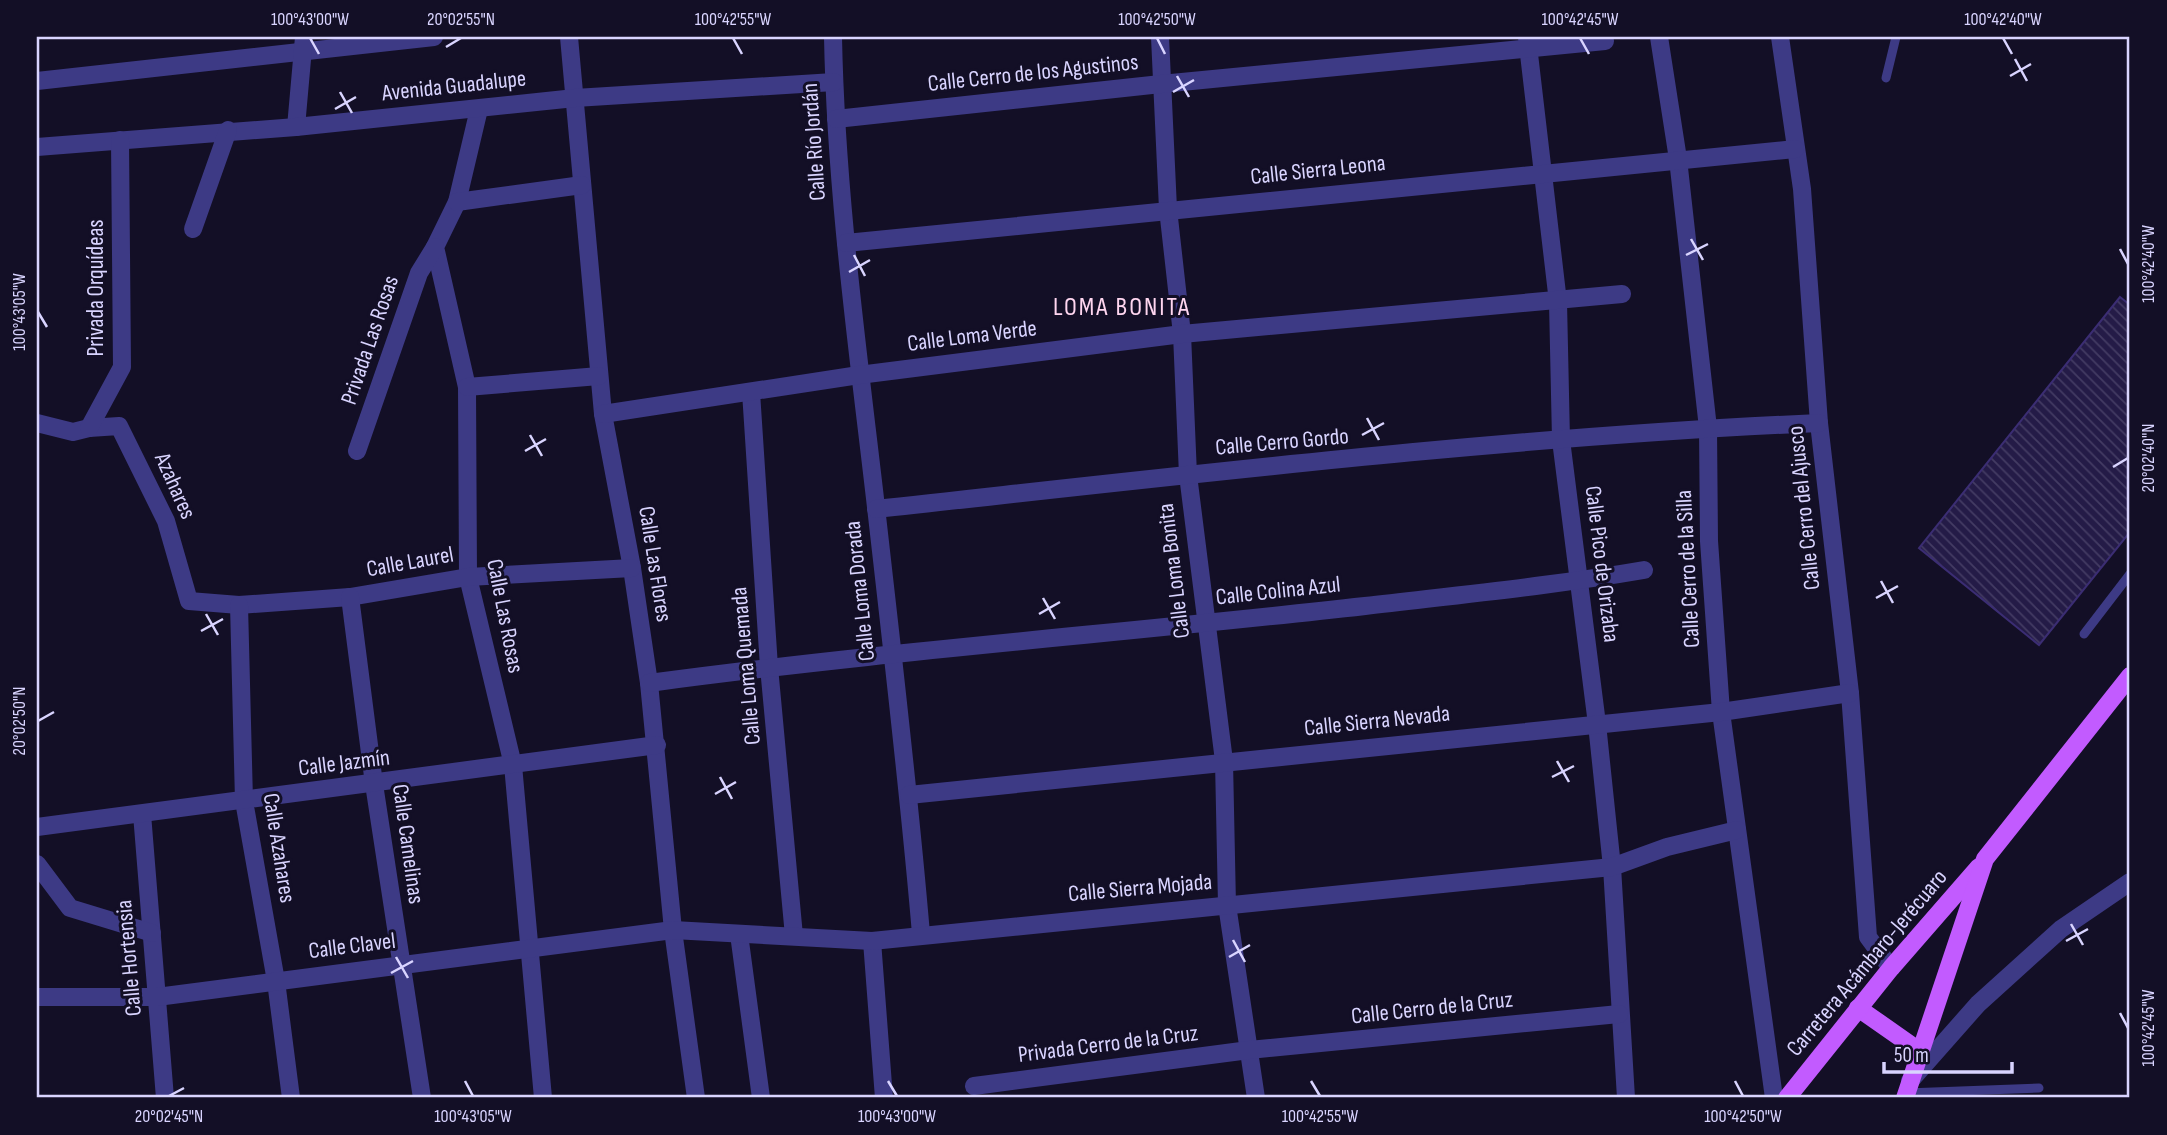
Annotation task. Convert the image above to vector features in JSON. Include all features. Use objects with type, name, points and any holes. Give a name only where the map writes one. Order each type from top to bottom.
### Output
[{"type":"main road","name":"Carretera Acámbaro-Jerécuaro","points":[[1787,1098],[1891,968],[1985,859],[2130,676]]},
{"type":"main road","points":[[1906,1092],[1985,859]]},
{"type":"main road","points":[[1858,1008],[1919,1050]]},
{"type":"street","points":[[37,81],[304,44],[434,37]]},
{"type":"street","name":"Calle Las Flores","points":[[569,37],[603,414],[632,568],[649,683],[673,930],[696,1098]]},
{"type":"street","name":"Calle Río Jordán","points":[[833,37],[836,120],[846,243]]},
{"type":"street","name":"Calle Loma Bonita","points":[[1160,37],[1168,209],[1182,334],[1188,475],[1224,761],[1227,905],[1256,1098]]},
{"type":"street","name":"Calle Cerro de la Silla","points":[[1659,37],[1678,159],[1708,428],[1709,541],[1721,712],[1774,1098]]},
{"type":"street","name":"Calle Cerro del Ajusco","points":[[1780,37],[1802,188],[1819,423],[1850,693],[1868,937],[1891,968]]},
{"type":"street","name":"Calle Cerro de los Agustinos","points":[[836,120],[1527,43],[1605,41]]},
{"type":"street","name":"Calle Pico de Orizaba","points":[[1527,43],[1558,302],[1561,440],[1612,867],[1626,1098]]},
{"type":"street","points":[[296,127],[304,44]]},
{"type":"street","name":"Avenida Guadalupe","points":[[37,147],[228,130],[296,127],[575,98],[834,82]]},
{"type":"street","points":[[435,247],[457,202],[479,108]]},
{"type":"street","points":[[193,229],[228,130]]},
{"type":"street","name":"Privada Orquídeas","points":[[89,428],[122,367],[120,140]]},
{"type":"street","name":"Calle Sierra Leona","points":[[846,243],[1795,149]]},
{"type":"street","points":[[457,202],[582,184]]},
{"type":"street","name":"Calle Loma Dorada","points":[[846,243],[890,654],[909,794],[921,934]]},
{"type":"street","name":"Calle Las Rosas","points":[[435,247],[467,387],[468,577],[513,765],[543,1098]]},
{"type":"street","name":"Privada Las Rosas","points":[[357,451],[419,273],[435,247]]},
{"type":"street","name":"Calle Loma Verde","points":[[603,414],[859,374],[1182,334],[1558,302],[1622,294]]},
{"type":"street","points":[[467,387],[599,376]]},
{"type":"street","name":"Calle Loma Quemada","points":[[751,392],[769,667],[794,936]]},
{"type":"street","name":"Azahares","points":[[37,423],[73,432],[119,426],[166,521],[189,601],[239,605]]},
{"type":"street","name":"Calle Cerro Gordo","points":[[876,509],[1188,475],[1561,440],[1708,428],[1819,423]]},
{"type":"street","name":"Calle Laurel","points":[[239,605],[350,597],[468,577],[632,568]]},
{"type":"street","name":"Calle Colina Azul","points":[[649,683],[890,654],[1205,624],[1579,581],[1644,570]]},
{"type":"street","name":"Calle Camelinas","points":[[350,597],[374,784],[422,1098]]},
{"type":"street","name":"Calle Azahares","points":[[239,605],[244,801],[276,981],[291,1098]]},
{"type":"street","name":"Calle Sierra Nevada","points":[[909,794],[1721,712],[1850,693]]},
{"type":"street","name":"Calle Jazmín","points":[[37,827],[657,745]]},
{"type":"street","name":"Calle Hortensia","points":[[142,814],[165,1098]]},
{"type":"street","name":"Calle Sierra Mojada","points":[[673,930],[872,940],[1612,867],[1667,847],[1737,830]]},
{"type":"street","points":[[37,864],[70,908],[152,933]]},
{"type":"street","points":[[1906,1092],[1978,1004],[2061,929],[2130,882]]},
{"type":"street","name":"Calle Clavel","points":[[37,997],[157,997],[673,930]]},
{"type":"street","points":[[739,934],[761,1098]]},
{"type":"street","points":[[872,940],[884,1098]]},
{"type":"street","name":"Calle Cerro de la Cruz","points":[[1249,1050],[1619,1014]]},
{"type":"street","name":"Privada Cerro de la Cruz","points":[[974,1086],[1249,1050]]},
{"type":"lane","points":[[1886,78],[1896,37]]},
{"type":"lane","points":[[2084,634],[2130,574]]},
{"type":"lane","points":[[1906,1092],[2039,1088]]},
{"type":"building","points":[[2120,297],[2130,305],[2130,532],[2039,645],[1919,548]]},
{"type":"district","name":"LOMA BONITA","points":[[1122,307]]}]
